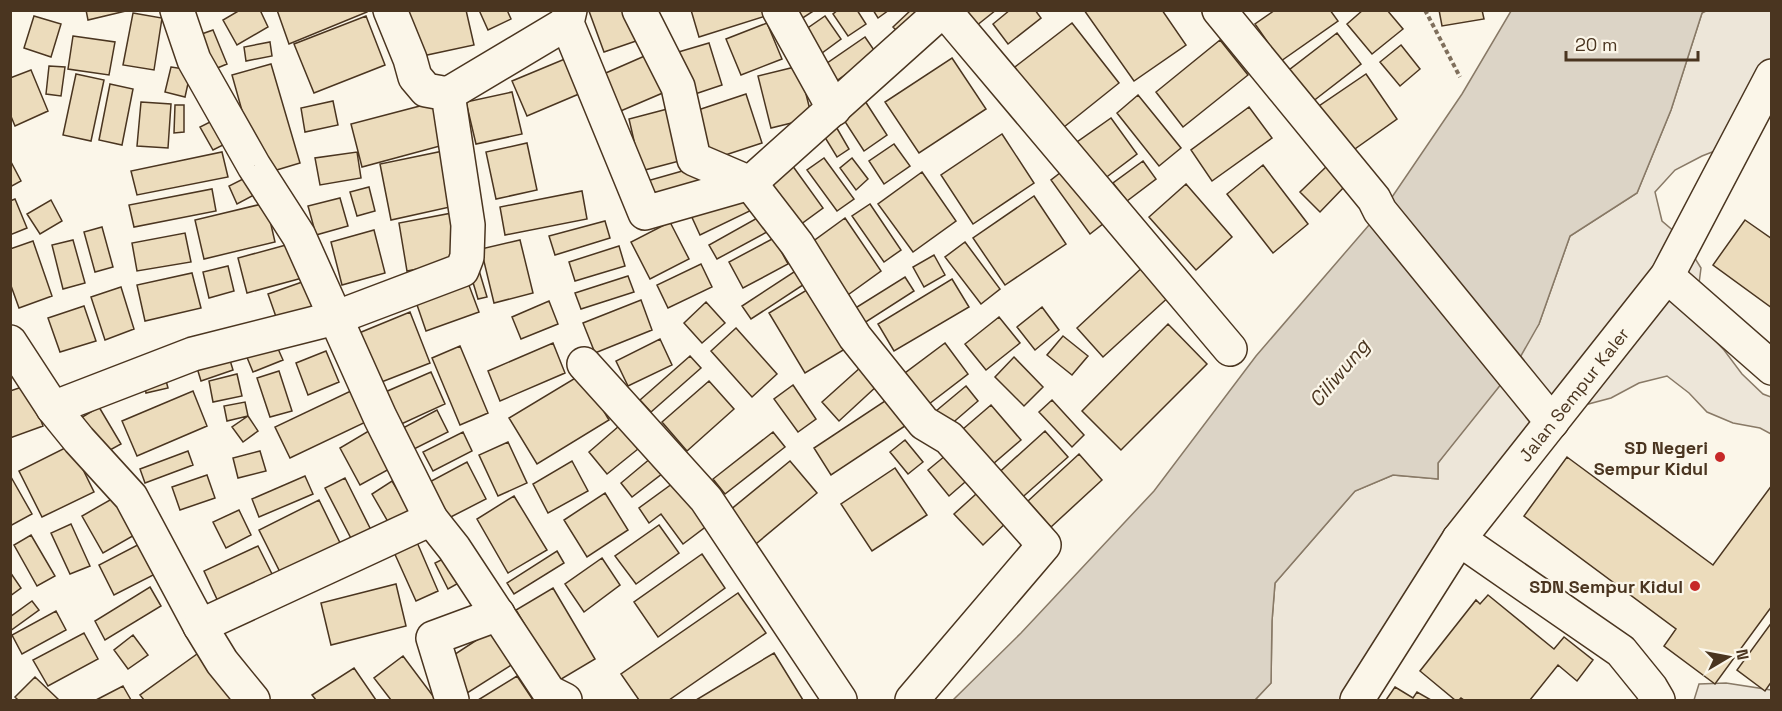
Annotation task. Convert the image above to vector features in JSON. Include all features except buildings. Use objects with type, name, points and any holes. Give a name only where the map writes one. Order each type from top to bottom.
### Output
[{"type":"street","points":[[177,10],[194,60],[254,166],[299,236],[380,417],[431,519],[454,548],[549,692],[565,700]]},
{"type":"street","points":[[390,10],[410,58],[415,77],[426,90],[448,94],[569,17],[645,213],[750,183],[943,10],[1230,349]]},
{"type":"street","points":[[639,10],[678,87],[694,159],[750,183],[797,244],[855,337],[924,423],[949,438],[1044,545],[912,700]]},
{"type":"street","points":[[779,10],[834,109]]},
{"type":"street","points":[[1219,10],[1545,413]]},
{"type":"street","name":"Jalan Sempur Kaler","points":[[1357,700],[1459,539],[1545,413],[1667,276],[1772,76]]},
{"type":"street","points":[[53,408],[193,354],[335,318],[462,270],[467,258],[468,225],[448,94]]},
{"type":"street","points":[[1667,276],[1772,368]]},
{"type":"street","points":[[10,342],[53,408],[131,497],[200,626],[222,662],[253,700]]},
{"type":"street","points":[[584,364],[706,499],[840,700]]},
{"type":"street","points":[[200,626],[431,519]]},
{"type":"street","points":[[1459,539],[1621,651],[1658,700]]},
{"type":"street","points":[[452,700],[432,638],[498,614]]},
{"type":"path","points":[[1425,10],[1460,77]]},
{"type":"shaded area","points":[[1706,10],[1771,11],[1771,113],[1756,135],[1702,156],[1675,170],[1655,192],[1662,221],[1683,239],[1701,268],[1697,299],[1703,328],[1742,374],[1763,394],[1771,397],[1771,434],[1760,428],[1733,423],[1707,412],[1689,393],[1667,376],[1639,383],[1611,398],[1581,406],[1355,700],[1255,700],[1271,683],[1275,583],[1355,491],[1393,475],[1438,479],[1438,463],[1539,324],[1570,236],[1637,193],[1671,110],[1702,13]]},
{"type":"shaded area","points":[[1726,683],[1771,690],[1771,700],[1694,700],[1699,684]]},
{"type":"water","name":"Ciliwung","points":[[1511,11],[1706,11],[1702,13],[1671,110],[1637,193],[1570,236],[1539,324],[1514,368],[1438,463],[1438,479],[1393,475],[1355,491],[1275,583],[1271,683],[1255,700],[953,700],[1021,633],[1154,491],[1256,356],[1388,203],[1462,94]]},
{"type":"place","name":"SD Negeri Sempur Kidul","points":[[1720,457]]},
{"type":"place","name":"SDN Sempur Kidul","points":[[1695,586]]}]
